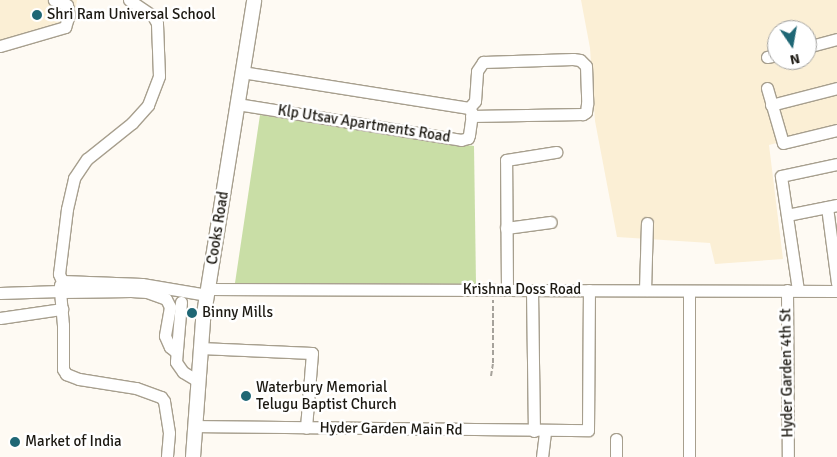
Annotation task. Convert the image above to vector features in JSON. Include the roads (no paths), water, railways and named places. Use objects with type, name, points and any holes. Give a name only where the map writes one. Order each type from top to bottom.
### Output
[{"type":"main road","name":"Cooks Road","points":[[193,457],[200,348],[207,292],[254,0]]},
{"type":"street","points":[[0,46],[65,27],[69,14],[67,5],[54,0]]},
{"type":"street","points":[[129,0],[153,16],[157,23],[159,76],[148,105],[132,123],[87,158],[74,178],[67,209],[59,274],[63,369],[66,374],[79,379],[136,388],[161,397],[164,401],[169,433],[167,457]]},
{"type":"street","points":[[817,44],[837,39]]},
{"type":"street","name":"Klp Utsav Apartments Road","points":[[238,104],[460,140],[468,138],[469,135],[470,112],[475,101],[477,71],[483,62],[574,59],[580,60],[586,66],[587,104],[586,112],[583,114],[470,112],[242,72]]},
{"type":"street","points":[[767,88],[783,143],[837,130]]},
{"type":"street","points":[[771,105],[837,88]]},
{"type":"street","points":[[507,290],[506,160],[556,152]]},
{"type":"street","name":"Hyder Garden 4th St","points":[[788,457],[792,290],[787,215],[781,176],[837,164]]},
{"type":"street","points":[[787,215],[832,206],[837,282]]},
{"type":"street","points":[[506,228],[551,222]]},
{"type":"street","points":[[645,290],[647,223]]},
{"type":"street","name":"Krishna Doss Road","points":[[61,286],[142,284],[207,292],[493,290],[837,291]]},
{"type":"street","points":[[0,293],[61,286],[147,292],[166,299],[170,306],[165,336],[170,347],[176,352]]},
{"type":"street","points":[[532,290],[542,457]]},
{"type":"street","name":"Hyder Garden Main Rd","points":[[195,426],[588,430],[589,290]]},
{"type":"street","points":[[689,290],[689,457]]},
{"type":"street","points":[[180,302],[176,352],[177,365],[183,372],[198,380]]},
{"type":"street","points":[[0,318],[62,310]]},
{"type":"street","points":[[200,348],[312,353],[306,428]]},
{"type":"street","points":[[616,439],[616,457]]},
{"type":"place","name":"Shri Ram Universal School","points":[[37,15]]},
{"type":"place","name":"Binny Mills","points":[[192,313]]},
{"type":"place","name":"Waterbury Memorial Telugu Baptist Church","points":[[246,396]]},
{"type":"place","name":"Market of India","points":[[15,442]]}]
